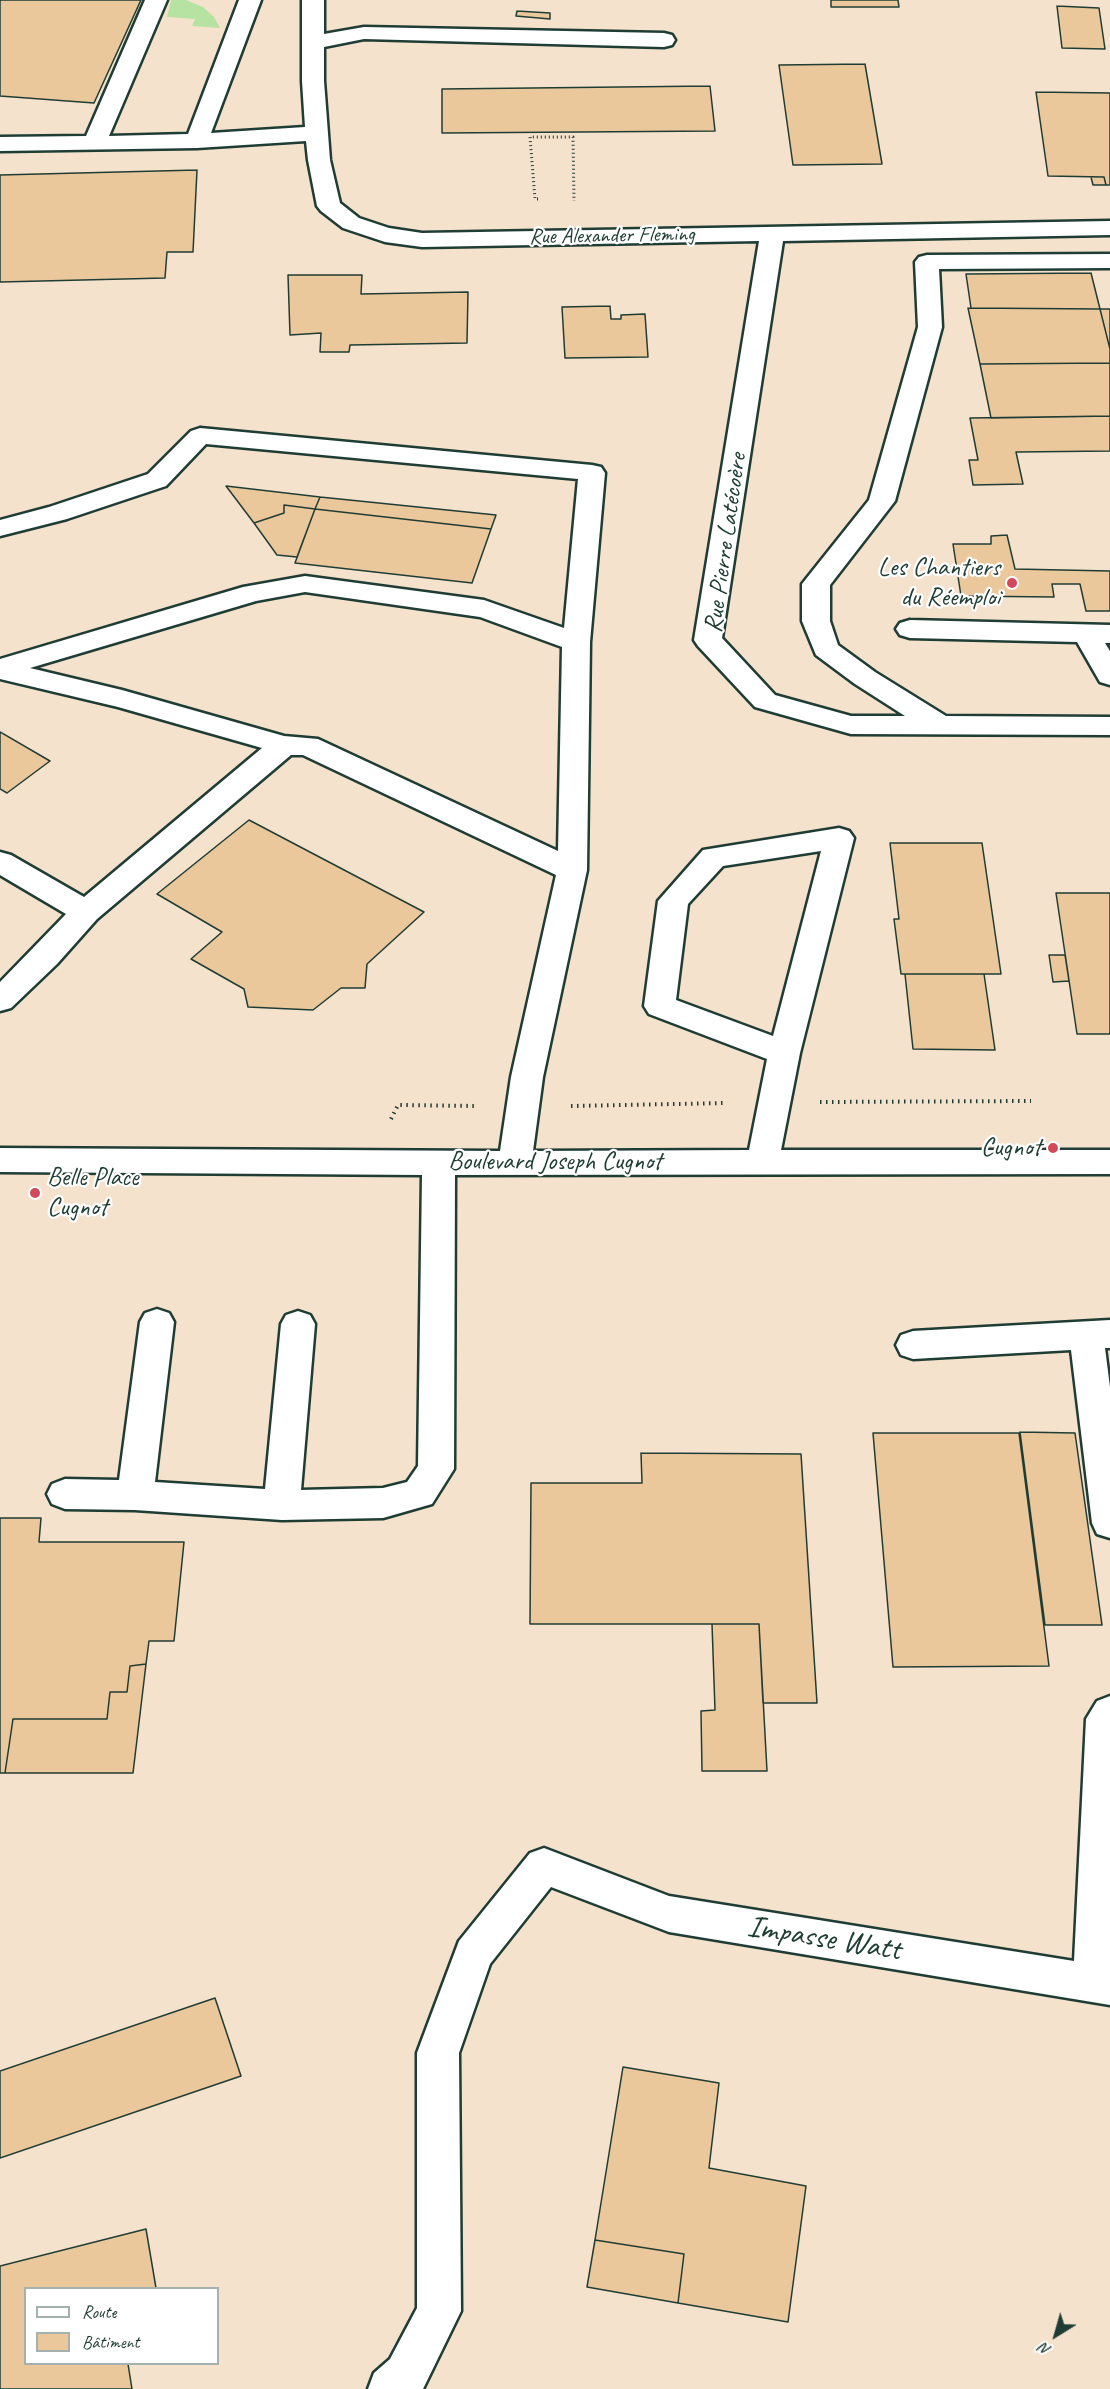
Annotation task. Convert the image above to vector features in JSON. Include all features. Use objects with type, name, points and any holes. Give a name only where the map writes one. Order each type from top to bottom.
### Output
[{"type":"street","points":[[96,142],[156,0]]},
{"type":"street","points":[[197,141],[250,0]]},
{"type":"street","name":"Rue Alexander Fleming","points":[[313,0],[319,160],[329,206],[351,223],[385,235],[422,240],[1110,228]]},
{"type":"street","points":[[313,42],[364,33],[664,40]]},
{"type":"street","points":[[0,144],[197,141],[317,133]]},
{"type":"street","name":"Rue Pierre Latécoère","points":[[772,233],[708,640],[765,701],[851,725],[1110,726]]},
{"type":"street","points":[[940,725],[865,678],[826,649],[816,621],[816,584],[882,501],[930,327],[927,262],[1110,261]]},
{"type":"street","points":[[0,528],[58,513],[158,480],[200,436],[592,473],[576,642],[572,870],[527,1077],[515,1162]]},
{"type":"street","points":[[0,669],[253,593],[305,584],[484,609],[576,642]]},
{"type":"street","points":[[910,629],[1098,634],[1110,676]]},
{"type":"street","points":[[0,669],[122,699],[284,745],[308,746],[572,870]]},
{"type":"street","points":[[0,1000],[46,956],[86,912],[284,745]]},
{"type":"street","points":[[764,1161],[784,1053],[839,838],[714,857],[673,901],[660,1006],[784,1053]]},
{"type":"street","points":[[0,862],[86,912]]},
{"type":"street","name":"Boulevard Joseph Cugnot","points":[[0,1161],[1110,1162]]},
{"type":"street","points":[[65,1494],[135,1495],[282,1505],[383,1503],[419,1494],[436,1469],[439,1163]]},
{"type":"street","points":[[135,1495],[157,1322]]},
{"type":"street","points":[[282,1505],[298,1324]]},
{"type":"street","points":[[913,1345],[1098,1335],[1110,1523]]},
{"type":"street","points":[[1101,1984],[1105,1719],[1110,1713]]},
{"type":"street","name":"Impasse Watt","points":[[390,2389],[406,2375],[439,2311],[438,2053],[473,1954],[544,1866],[669,1914],[1101,1984]]},
{"type":"path","points":[[545,199],[535,199],[530,137],[573,136],[575,210]]},
{"type":"path","points":[[565,200],[574,200]]},
{"type":"path","points":[[388,1123],[398,1105],[1030,1101]]},
{"type":"shaded area","points":[[0,0],[1110,0],[1110,2389],[0,2389]]},
{"type":"green space","points":[[171,0],[186,0],[203,7],[214,17],[220,28],[192,26],[195,19],[167,17]]},
{"type":"building","points":[[0,0],[141,0],[94,103],[0,96]]},
{"type":"building","points":[[831,0],[898,0],[899,7],[831,7]]},
{"type":"building","points":[[1057,6],[1099,8],[1105,49],[1062,48]]},
{"type":"building","points":[[517,11],[550,13],[550,19],[516,16]]},
{"type":"building","points":[[865,64],[882,164],[793,165],[779,65]]},
{"type":"building","points":[[710,86],[715,131],[442,133],[442,89]]},
{"type":"building","points":[[1036,92],[1110,93],[1110,185],[1106,185],[1104,177],[1048,176]]},
{"type":"building","points":[[197,170],[193,252],[167,252],[165,278],[0,282],[0,175]]},
{"type":"building","points":[[1091,177],[1104,177],[1106,185],[1093,185]]},
{"type":"building","points":[[1091,273],[1100,309],[971,308],[966,274]]},
{"type":"building","points":[[288,275],[362,275],[361,294],[468,292],[467,343],[350,345],[349,352],[320,352],[321,333],[290,335]]},
{"type":"building","points":[[610,306],[611,319],[621,319],[621,315],[645,314],[648,357],[565,358],[562,307]]},
{"type":"building","points":[[968,308],[1100,309],[1110,349],[1110,363],[980,364]]},
{"type":"building","points":[[1100,309],[1110,309],[1110,349]]},
{"type":"building","points":[[1110,363],[1110,416],[991,418],[980,364]]},
{"type":"building","points":[[1110,416],[1110,451],[1016,452],[1023,484],[973,485],[969,460],[978,460],[970,418]]},
{"type":"building","points":[[226,486],[320,497],[315,509],[284,505],[284,513],[254,523]]},
{"type":"building","points":[[320,497],[496,515],[491,529],[315,509]]},
{"type":"building","points":[[284,505],[315,509],[297,557],[277,555],[254,523],[284,513]]},
{"type":"building","points":[[315,509],[491,529],[472,583],[295,563]]},
{"type":"building","points":[[1007,535],[1015,569],[1110,571],[1110,611],[1086,611],[1080,584],[1052,584],[1054,597],[961,596],[953,544],[991,544],[991,536]]},
{"type":"building","points":[[0,732],[50,761],[7,793],[0,789]]},
{"type":"building","points":[[249,820],[424,912],[367,964],[365,988],[341,988],[313,1010],[248,1007],[244,989],[191,959],[222,932],[157,894]]},
{"type":"building","points":[[890,843],[982,843],[1001,974],[901,974],[894,919],[899,919]]},
{"type":"building","points":[[1056,893],[1110,893],[1110,1034],[1077,1034]]},
{"type":"building","points":[[1049,955],[1065,955],[1069,981],[1053,982]]},
{"type":"building","points":[[905,974],[984,974],[995,1050],[913,1049]]},
{"type":"building","points":[[1020,1432],[1075,1433],[1102,1625],[1045,1625]]},
{"type":"building","points":[[873,1433],[1019,1433],[1049,1666],[893,1667]]},
{"type":"building","points":[[641,1453],[801,1454],[817,1703],[763,1703],[759,1624],[530,1624],[531,1483],[642,1483]]},
{"type":"building","points":[[0,1518],[41,1518],[39,1542],[184,1542],[174,1641],[149,1641],[146,1664],[130,1666],[127,1692],[110,1692],[107,1719],[13,1719],[5,1773],[0,1773]]},
{"type":"building","points":[[712,1624],[759,1624],[767,1771],[702,1771],[701,1711],[715,1710]]},
{"type":"building","points":[[146,1664],[133,1773],[5,1773],[13,1719],[107,1719],[110,1692],[127,1692],[130,1666]]},
{"type":"building","points":[[215,1998],[241,2076],[0,2158],[0,2071]]},
{"type":"building","points":[[623,2067],[719,2083],[709,2168],[806,2186],[788,2322],[678,2303],[684,2254],[595,2240]]},
{"type":"building","points":[[146,2229],[156,2287],[24,2287],[24,2365],[128,2365],[132,2389],[0,2389],[0,2266]]},
{"type":"building","points":[[595,2240],[684,2254],[678,2303],[587,2287]]},
{"type":"place","name":"Les Chantiers du Réemploi","points":[[1012,583]]},
{"type":"place","name":"Cugnot","points":[[1053,1148]]},
{"type":"place","name":"Belle Place Cugnot","points":[[35,1193]]}]
